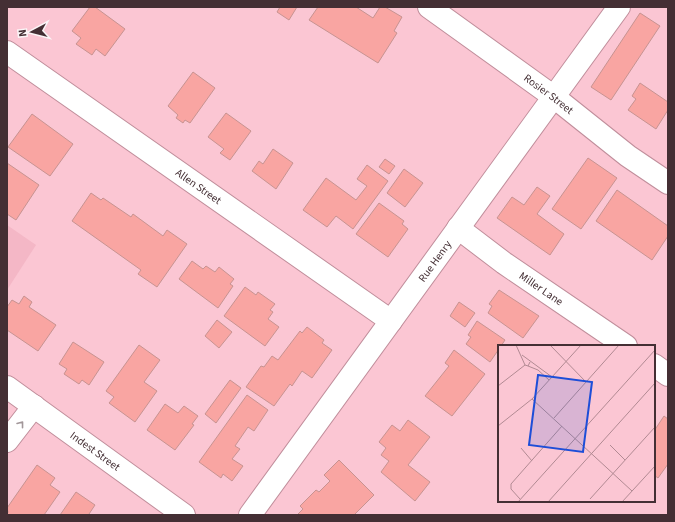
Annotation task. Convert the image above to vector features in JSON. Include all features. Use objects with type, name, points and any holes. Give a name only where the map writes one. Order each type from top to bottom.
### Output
[{"type":"street","name":"Rosier Street","points":[[429,7],[554,97],[628,156],[668,183]]},
{"type":"street","name":"Rue Henry","points":[[250,515],[619,7]]},
{"type":"street","name":"Allen Street","points":[[9,56],[391,321]]},
{"type":"street","name":"Miller Lane","points":[[458,228],[504,263],[625,345]]},
{"type":"street","points":[[655,367],[668,375]]},
{"type":"street","name":"Indest Street","points":[[7,387],[184,515]]},
{"type":"street","points":[[7,441],[34,406]]},
{"type":"shaded area","points":[[7,225],[36,245],[7,290]]},
{"type":"building","points":[[90,7],[95,7],[125,29],[105,56],[96,49],[92,55],[76,44],[81,38],[72,31]]},
{"type":"building","points":[[280,7],[297,7],[289,20],[277,12]]},
{"type":"building","points":[[318,7],[356,7],[373,18],[380,7],[385,7],[402,17],[394,31],[397,33],[378,63],[309,20]]},
{"type":"building","points":[[640,13],[660,26],[611,100],[591,87]]},
{"type":"building","points":[[193,72],[215,88],[190,123],[185,120],[183,123],[176,118],[178,115],[168,106]]},
{"type":"building","points":[[640,83],[668,102],[668,110],[656,129],[628,110],[636,99],[632,96]]},
{"type":"building","points":[[226,113],[251,131],[230,160],[220,153],[224,149],[208,137]]},
{"type":"building","points":[[32,114],[73,144],[50,176],[8,147]]},
{"type":"building","points":[[273,149],[293,163],[276,189],[252,171],[259,161],[263,164]]},
{"type":"building","points":[[588,158],[617,178],[581,229],[552,209]]},
{"type":"building","points":[[385,159],[395,166],[389,174],[379,167]]},
{"type":"building","points":[[7,163],[39,185],[16,220],[7,214]]},
{"type":"building","points":[[367,165],[388,181],[353,229],[336,216],[327,227],[303,210],[326,178],[356,200],[367,186],[357,179]]},
{"type":"building","points":[[404,169],[423,183],[405,207],[387,193]]},
{"type":"building","points":[[537,187],[550,196],[537,214],[564,234],[550,255],[497,218],[512,197],[524,205]]},
{"type":"building","points":[[617,190],[668,226],[668,236],[652,260],[596,221]]},
{"type":"building","points":[[91,193],[101,200],[103,198],[131,217],[133,214],[163,236],[167,230],[187,244],[157,287],[138,274],[141,270],[72,221]]},
{"type":"building","points":[[379,203],[404,221],[402,224],[408,229],[388,257],[356,234]]},
{"type":"building","points":[[192,261],[203,269],[206,266],[215,272],[219,267],[234,279],[230,284],[233,286],[218,308],[179,279]]},
{"type":"building","points":[[245,287],[256,295],[258,292],[275,304],[270,310],[273,312],[268,319],[279,327],[265,346],[224,316]]},
{"type":"building","points":[[499,290],[539,316],[523,338],[488,313],[492,306],[489,304]]},
{"type":"building","points":[[24,296],[32,302],[29,307],[56,325],[38,351],[7,330],[7,307],[12,300],[19,304]]},
{"type":"building","points":[[459,302],[475,313],[465,327],[450,316]]},
{"type":"building","points":[[217,320],[232,332],[219,348],[205,336]]},
{"type":"building","points":[[477,321],[505,340],[502,345],[498,345],[498,350],[490,362],[466,344],[471,337],[468,335]]},
{"type":"building","points":[[307,327],[324,340],[322,343],[332,350],[312,378],[302,371],[292,386],[290,384],[274,406],[246,387],[261,366],[264,367],[272,356],[278,360],[300,331],[302,333]]},
{"type":"building","points":[[73,342],[104,362],[89,385],[82,380],[79,384],[64,374],[67,369],[59,364]]},
{"type":"building","points":[[139,345],[160,360],[144,382],[157,391],[135,422],[109,403],[114,397],[106,391]]},
{"type":"building","points":[[454,350],[485,374],[452,416],[425,396],[449,366],[445,363]]},
{"type":"building","points":[[230,380],[241,388],[216,423],[205,414]]},
{"type":"building","points":[[247,395],[268,410],[254,431],[248,427],[235,446],[240,449],[232,459],[243,466],[232,481],[223,474],[221,478],[199,462]]},
{"type":"building","points":[[165,404],[178,413],[184,406],[198,416],[192,424],[194,425],[175,450],[147,430]]},
{"type":"building","points":[[664,416],[668,419],[668,464],[658,478],[655,476],[655,430]]},
{"type":"building","points":[[408,420],[430,437],[408,465],[430,482],[415,501],[381,472],[389,461],[381,455],[386,448],[379,442],[392,425],[400,431]]},
{"type":"building","points":[[339,460],[374,495],[354,515],[297,515],[303,509],[300,506],[316,490],[319,492],[330,481],[324,475]]},
{"type":"building","points":[[37,465],[55,478],[50,485],[60,492],[44,515],[7,515],[7,508]]},
{"type":"building","points":[[76,492],[95,505],[89,514],[91,515],[60,515]]}]
